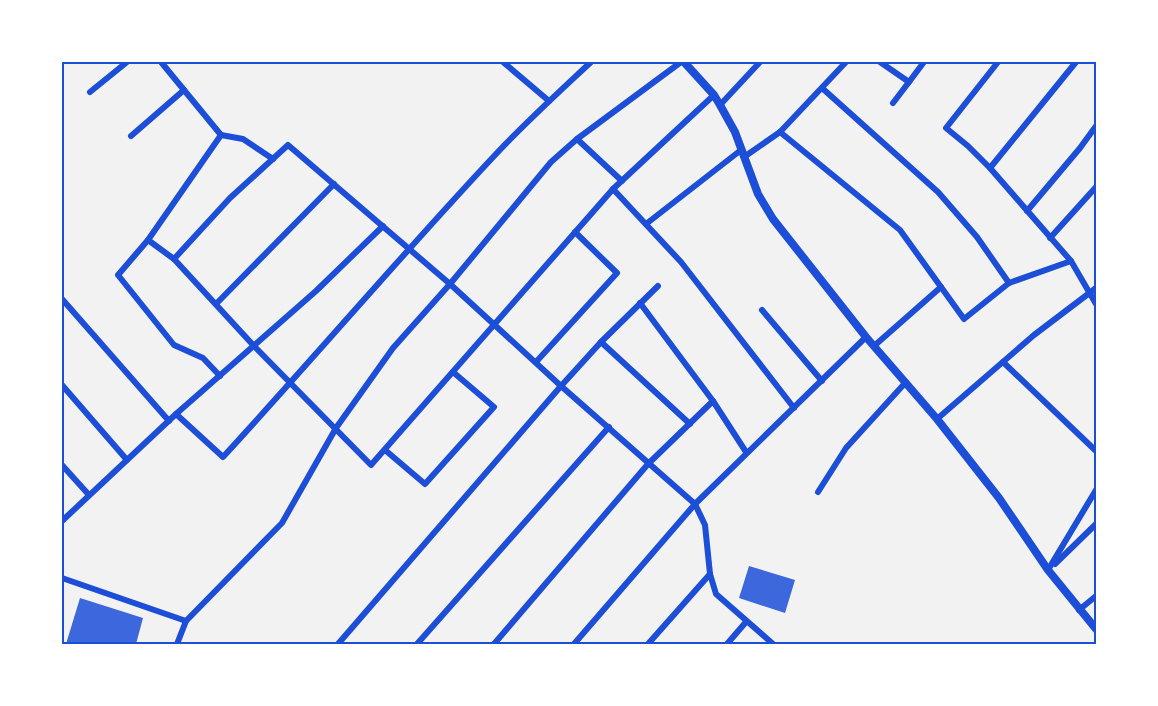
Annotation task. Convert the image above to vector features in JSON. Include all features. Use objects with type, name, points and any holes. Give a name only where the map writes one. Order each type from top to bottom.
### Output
[{"type":"main road","points":[[682,62],[714,95],[720,105],[735,132],[758,194],[772,219],[866,337],[937,419],[999,498],[1048,570],[1096,629]]},
{"type":"street","points":[[90,92],[127,62]]},
{"type":"street","points":[[161,62],[221,135],[243,139],[273,159]]},
{"type":"street","points":[[503,62],[549,101]]},
{"type":"street","points":[[176,414],[223,456],[291,384],[497,153],[591,62]]},
{"type":"street","points":[[180,644],[186,621],[282,523],[336,428],[393,348],[450,284],[551,162],[577,139],[682,62]]},
{"type":"street","points":[[720,105],[760,62]]},
{"type":"street","points":[[646,225],[742,153],[780,132],[846,62]]},
{"type":"street","points":[[880,62],[909,82]]},
{"type":"street","points":[[893,103],[924,62]]},
{"type":"street","points":[[998,62],[946,128],[990,168],[1071,261],[1096,304]]},
{"type":"street","points":[[990,168],[1076,62]]},
{"type":"street","points":[[822,88],[938,192],[977,237],[1009,283]]},
{"type":"street","points":[[131,135],[184,90]]},
{"type":"street","points":[[148,240],[174,259],[254,346],[371,465],[613,189],[714,95]]},
{"type":"street","points":[[1027,211],[1096,126]]},
{"type":"street","points":[[780,132],[900,230],[964,319],[1009,283],[1071,261]]},
{"type":"street","points":[[220,376],[203,358],[174,345],[118,275],[148,240],[221,135]]},
{"type":"street","points":[[577,139],[622,181]]},
{"type":"street","points":[[174,259],[230,198],[288,145],[450,284],[695,504],[705,525],[710,574],[716,594],[772,645]]},
{"type":"street","points":[[216,304],[334,184]]},
{"type":"street","points":[[1050,238],[1096,187]]},
{"type":"street","points":[[613,189],[681,262],[794,408]]},
{"type":"street","points":[[62,521],[176,414],[316,291],[383,226]]},
{"type":"street","points":[[536,363],[617,273],[575,232]]},
{"type":"street","points":[[338,645],[561,386],[601,342],[658,286]]},
{"type":"street","points":[[874,346],[941,287]]},
{"type":"street","points":[[937,419],[1034,336],[1096,288]]},
{"type":"street","points":[[62,299],[169,421]]},
{"type":"street","points":[[640,303],[713,401],[746,452]]},
{"type":"street","points":[[762,310],[822,381]]},
{"type":"street","points":[[574,645],[695,504],[866,337]]},
{"type":"street","points":[[601,342],[690,424]]},
{"type":"street","points":[[1003,362],[1096,451]]},
{"type":"street","points":[[385,450],[425,484],[494,407],[453,372]]},
{"type":"street","points":[[818,492],[846,448],[906,382]]},
{"type":"street","points":[[62,385],[127,460]]},
{"type":"street","points":[[494,645],[648,464],[713,401]]},
{"type":"street","points":[[417,645],[609,427]]},
{"type":"street","points":[[62,465],[89,495]]},
{"type":"street","points":[[1048,570],[1096,490]]},
{"type":"street","points":[[1048,570],[1096,524]]},
{"type":"street","points":[[648,645],[710,574]]},
{"type":"street","points":[[62,578],[186,621]]},
{"type":"street","points":[[1080,610],[1096,596]]},
{"type":"street","points":[[727,645],[746,622]]},
{"type":"building","points":[[749,566],[795,580],[785,613],[739,598]]},
{"type":"building","points":[[80,598],[143,618],[136,644],[66,644]]}]
